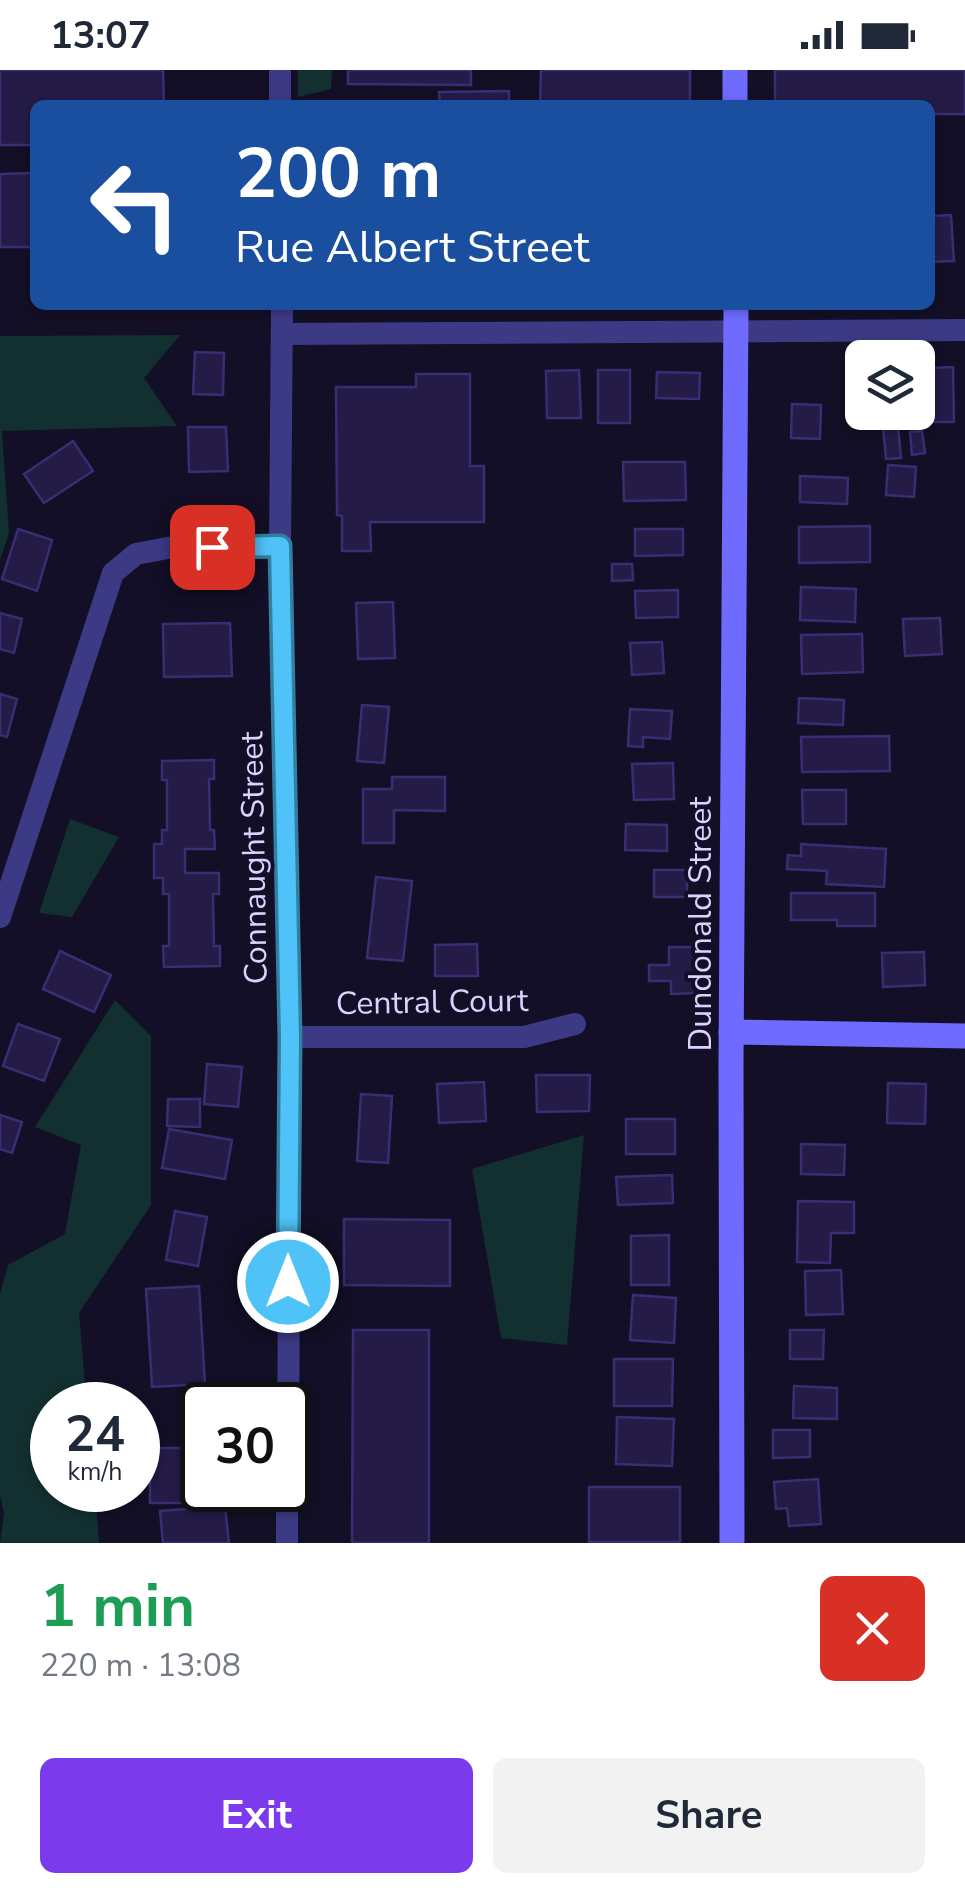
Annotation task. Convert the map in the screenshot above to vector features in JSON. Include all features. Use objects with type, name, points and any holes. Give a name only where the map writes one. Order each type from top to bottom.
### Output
[{"type":"street","points":[[280,70],[280,100]]},
{"type":"street","points":[[735,70],[735,100]]},
{"type":"street","name":"Connaught Street","points":[[282,310],[280,546],[290,1038],[288,1382]]},
{"type":"street","points":[[282,334],[736,317],[965,330]]},
{"type":"street","name":"Dundonald Street","points":[[732,1543],[736,317]]},
{"type":"street","points":[[0,917],[113,574],[136,554],[172,547],[280,546]]},
{"type":"street","name":"Central Court","points":[[290,1038],[524,1037],[574,1024]]},
{"type":"street","points":[[731,1032],[965,1036]]},
{"type":"street","points":[[287,1543],[288,1512]]},
{"type":"green space","points":[[298,70],[332,70],[331,89],[298,97]]},
{"type":"green space","points":[[180,335],[144,378],[177,426],[2,431],[9,533],[0,560],[0,336]]},
{"type":"green space","points":[[70,819],[119,837],[72,917],[39,913]]},
{"type":"green space","points":[[115,1000],[151,1036],[151,1205],[79,1313],[85,1382],[30,1382],[30,1512],[97,1512],[99,1543],[0,1543],[4,1513],[0,1495],[0,1294],[8,1265],[65,1234],[81,1145],[35,1127]]},
{"type":"green space","points":[[584,1135],[567,1345],[501,1338],[472,1169]]},
{"type":"building","points":[[0,70],[163,70],[164,100],[30,100],[30,145],[0,145]]},
{"type":"building","points":[[348,70],[471,70],[471,85],[348,84]]},
{"type":"building","points":[[541,70],[690,70],[690,100],[540,100]]},
{"type":"building","points":[[775,70],[965,70],[965,114],[935,114],[935,100],[775,100]]},
{"type":"building","points":[[509,91],[509,100],[440,100],[439,92]]},
{"type":"building","points":[[30,173],[30,247],[0,247],[0,174]]},
{"type":"building","points":[[951,215],[954,261],[935,262],[935,216]]},
{"type":"building","points":[[195,352],[224,353],[223,395],[193,394]]},
{"type":"building","points":[[953,367],[954,422],[935,422],[935,368]]},
{"type":"building","points":[[579,370],[581,418],[547,418],[546,371]]},
{"type":"building","points":[[598,370],[630,370],[630,423],[598,423]]},
{"type":"building","points":[[657,372],[700,373],[699,399],[656,398]]},
{"type":"building","points":[[416,374],[470,374],[470,466],[484,466],[484,522],[370,522],[371,551],[342,551],[342,516],[337,515],[336,387],[416,387]]},
{"type":"building","points":[[792,404],[821,405],[820,439],[791,438]]},
{"type":"building","points":[[188,427],[226,427],[228,471],[189,472]]},
{"type":"building","points":[[883,430],[898,430],[901,458],[886,459]]},
{"type":"building","points":[[922,431],[925,453],[912,455],[910,432]]},
{"type":"building","points":[[73,441],[93,471],[44,503],[24,474]]},
{"type":"building","points":[[623,462],[685,462],[686,500],[624,501]]},
{"type":"building","points":[[888,465],[916,467],[914,497],[886,495]]},
{"type":"building","points":[[800,476],[848,478],[847,504],[800,502]]},
{"type":"building","points":[[870,526],[870,562],[799,563],[799,527]]},
{"type":"building","points":[[18,529],[52,540],[37,591],[2,579]]},
{"type":"building","points":[[635,529],[683,529],[683,555],[635,556]]},
{"type":"building","points":[[612,564],[632,564],[633,580],[612,581]]},
{"type":"building","points":[[801,587],[856,589],[855,622],[800,620]]},
{"type":"building","points":[[678,590],[678,617],[636,618],[635,591]]},
{"type":"building","points":[[393,602],[395,658],[358,659],[356,603]]},
{"type":"building","points":[[0,613],[22,619],[14,653],[0,649]]},
{"type":"building","points":[[940,618],[942,654],[905,656],[903,619]]},
{"type":"building","points":[[230,623],[232,676],[164,677],[163,624]]},
{"type":"building","points":[[862,634],[863,672],[802,674],[801,635]]},
{"type":"building","points":[[662,642],[664,673],[632,675],[630,643]]},
{"type":"building","points":[[0,694],[17,699],[7,737],[0,735]]},
{"type":"building","points":[[799,698],[844,700],[843,725],[798,723]]},
{"type":"building","points":[[362,705],[389,707],[384,763],[357,761]]},
{"type":"building","points":[[630,709],[672,711],[670,739],[643,737],[643,747],[628,746]]},
{"type":"building","points":[[889,736],[890,771],[802,772],[801,737]]},
{"type":"building","points":[[214,760],[214,779],[209,779],[210,830],[214,830],[215,849],[185,849],[185,873],[219,873],[219,894],[213,894],[214,946],[220,946],[220,966],[164,967],[163,946],[169,946],[169,894],[163,894],[163,878],[154,878],[154,844],[162,844],[162,830],[167,830],[167,780],[162,780],[162,761]]},
{"type":"building","points":[[673,763],[674,799],[634,800],[632,764]]},
{"type":"building","points":[[392,777],[445,777],[445,811],[394,810],[394,843],[363,843],[363,789],[392,789]]},
{"type":"building","points":[[802,790],[846,790],[846,824],[803,824]]},
{"type":"building","points":[[626,824],[667,825],[667,851],[625,850]]},
{"type":"building","points":[[801,844],[886,849],[884,887],[826,884],[827,871],[787,869],[788,855],[801,856]]},
{"type":"building","points":[[654,870],[687,870],[687,897],[654,897]]},
{"type":"building","points":[[376,877],[412,881],[403,961],[367,958]]},
{"type":"building","points":[[791,893],[875,893],[875,926],[837,926],[837,920],[791,920]]},
{"type":"building","points":[[477,944],[478,976],[435,976],[435,945]]},
{"type":"building","points":[[669,947],[698,947],[699,993],[671,994],[671,981],[649,981],[649,965],[669,965]]},
{"type":"building","points":[[60,951],[111,975],[94,1012],[43,989]]},
{"type":"building","points":[[924,952],[925,985],[883,987],[882,953]]},
{"type":"building","points":[[18,1024],[60,1039],[44,1081],[3,1066]]},
{"type":"building","points":[[207,1064],[242,1067],[238,1107],[204,1104]]},
{"type":"building","points":[[536,1075],[590,1075],[589,1111],[537,1112]]},
{"type":"building","points":[[484,1082],[486,1121],[439,1123],[437,1084]]},
{"type":"building","points":[[888,1083],[926,1084],[925,1124],[887,1123]]},
{"type":"building","points":[[361,1094],[392,1096],[388,1163],[357,1161]]},
{"type":"building","points":[[168,1099],[200,1099],[200,1127],[167,1126]]},
{"type":"building","points":[[0,1115],[22,1122],[12,1153],[0,1149]]},
{"type":"building","points":[[626,1119],[675,1119],[675,1154],[626,1154]]},
{"type":"building","points":[[169,1129],[232,1140],[225,1179],[162,1168]]},
{"type":"building","points":[[801,1144],[845,1145],[844,1175],[801,1174]]},
{"type":"building","points":[[672,1175],[673,1203],[618,1205],[616,1177]]},
{"type":"building","points":[[798,1201],[854,1202],[854,1233],[831,1233],[830,1263],[797,1262]]},
{"type":"building","points":[[175,1211],[207,1217],[198,1266],[166,1260]]},
{"type":"building","points":[[344,1219],[450,1220],[450,1286],[344,1285]]},
{"type":"building","points":[[669,1235],[669,1285],[631,1285],[631,1236]]},
{"type":"building","points":[[841,1270],[843,1314],[806,1315],[805,1271]]},
{"type":"building","points":[[199,1286],[205,1382],[160,1387],[160,1382],[152,1382],[146,1289]]},
{"type":"building","points":[[633,1295],[676,1298],[674,1343],[630,1340]]},
{"type":"building","points":[[353,1330],[429,1330],[429,1543],[352,1543]]},
{"type":"building","points":[[790,1330],[824,1330],[823,1359],[790,1359]]},
{"type":"building","points":[[614,1359],[673,1359],[672,1406],[614,1406]]},
{"type":"building","points":[[794,1386],[837,1388],[837,1419],[793,1418]]},
{"type":"building","points":[[617,1417],[674,1419],[672,1466],[616,1464]]},
{"type":"building","points":[[773,1430],[810,1430],[810,1457],[773,1458]]},
{"type":"building","points":[[160,1448],[180,1448],[180,1503],[160,1503]]},
{"type":"building","points":[[818,1479],[821,1524],[789,1526],[787,1508],[776,1509],[774,1482]]},
{"type":"building","points":[[589,1487],[680,1487],[680,1542],[589,1542]]},
{"type":"building","points":[[160,1511],[226,1512],[229,1543],[163,1543]]},
{"type":"route","points":[[212,547],[280,546],[290,1038],[288,1282]]}]
